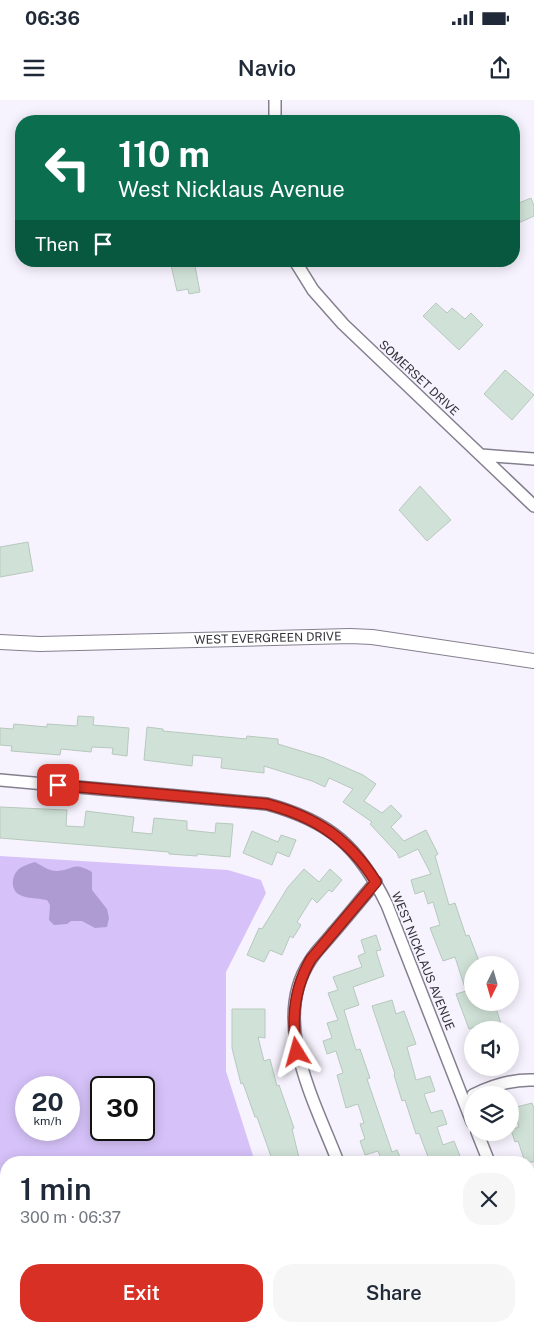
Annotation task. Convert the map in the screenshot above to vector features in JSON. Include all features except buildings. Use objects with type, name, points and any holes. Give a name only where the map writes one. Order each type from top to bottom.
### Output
[{"type":"street","points":[[274,100],[275,115]]},
{"type":"street","name":"SOMERSET DRIVE","points":[[299,267],[313,290],[343,324],[534,506]]},
{"type":"street","points":[[481,455],[534,460]]},
{"type":"street","name":"WEST EVERGREEN DRIVE","points":[[0,642],[40,644],[350,636],[372,637],[534,661]]},
{"type":"street","name":"WEST NICKLAUS AVENUE","points":[[0,780],[218,798],[275,806],[290,810],[312,820],[332,832],[350,847],[376,882],[465,1086]]},
{"type":"street","points":[[336,1156],[304,1076],[297,1052],[294,1027],[295,1002],[301,980],[311,959],[376,882]]},
{"type":"street","points":[[493,1086],[534,1080]]},
{"type":"street","points":[[481,1141],[487,1156]]},
{"type":"shaded area","points":[[0,856],[228,870],[261,880],[266,893],[226,972],[226,1071],[253,1156],[0,1156]]},
{"type":"shaded area","points":[[35,862],[54,871],[81,867],[92,872],[92,890],[107,909],[109,918],[107,927],[95,928],[82,921],[71,921],[67,924],[54,925],[49,920],[50,905],[47,900],[26,897],[17,893],[13,884],[15,874],[25,865]]},
{"type":"route","points":[[58,785],[218,798],[267,804],[290,810],[312,820],[332,832],[350,847],[376,882],[311,959],[305,969],[295,1002],[294,1027],[297,1052]]}]
